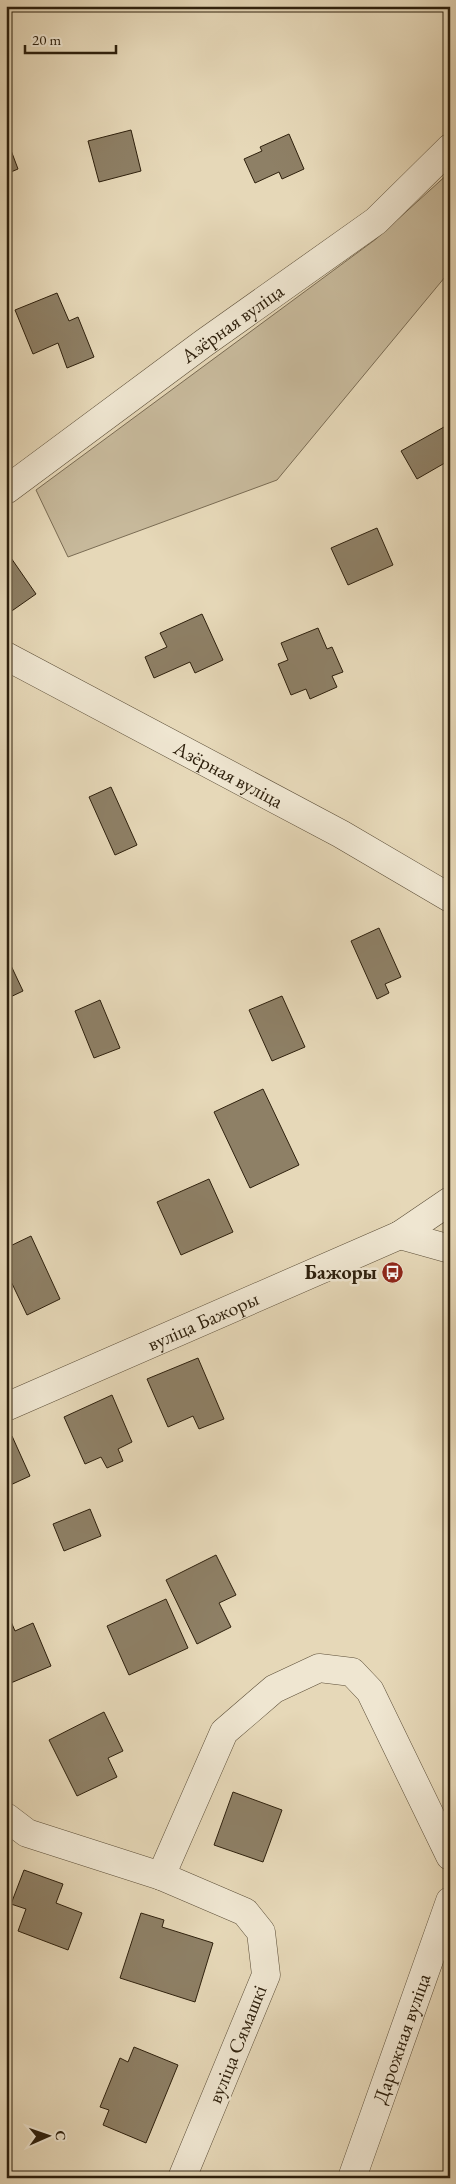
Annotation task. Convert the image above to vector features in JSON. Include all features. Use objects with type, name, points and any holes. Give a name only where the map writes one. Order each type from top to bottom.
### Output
[{"type":"street","name":"Азёрная вуліца","points":[[6,490],[204,343],[376,221],[450,148]]},
{"type":"street","name":"Азёрная вуліца","points":[[6,656],[341,834],[450,898]]},
{"type":"street","name":"вуліца Бажоры","points":[[6,1407],[400,1235],[450,1202]]},
{"type":"street","points":[[400,1235],[450,1249]]},
{"type":"street","points":[[161,1876],[224,1732],[274,1689],[319,1668],[352,1672],[370,1690],[450,1856]]},
{"type":"street","name":"вуліца Сямашкі","points":[[6,1817],[27,1833],[161,1876],[245,1912],[261,1932],[266,1975],[182,2178]]},
{"type":"street","name":"Дарожная вуліца","points":[[352,2178],[450,1900]]},
{"type":"shaded area","points":[[450,172],[450,271],[277,480],[68,557],[36,490],[376,239]]},
{"type":"building","points":[[131,130],[141,171],[99,182],[88,141]]},
{"type":"building","points":[[289,134],[304,169],[282,179],[279,172],[255,183],[244,159],[262,151],[260,147]]},
{"type":"building","points":[[6,137],[18,169],[6,174]]},
{"type":"building","points":[[57,293],[69,321],[78,317],[94,357],[67,368],[58,343],[33,354],[15,310]]},
{"type":"building","points":[[444,427],[450,436],[450,460],[417,479],[401,451]]},
{"type":"building","points":[[377,528],[393,565],[348,585],[331,548]]},
{"type":"building","points":[[9,555],[36,594],[6,615],[6,557]]},
{"type":"building","points":[[202,614],[223,660],[195,673],[190,662],[154,678],[145,657],[167,647],[160,633]]},
{"type":"building","points":[[318,628],[327,649],[332,647],[343,672],[332,676],[337,687],[310,699],[306,689],[291,695],[278,664],[288,660],[281,643]]},
{"type":"building","points":[[111,787],[137,845],[115,855],[89,797]]},
{"type":"building","points":[[379,928],[401,977],[385,984],[389,993],[377,999],[351,941]]},
{"type":"building","points":[[6,955],[23,991],[6,999]]},
{"type":"building","points":[[282,996],[305,1047],[272,1061],[249,1010]]},
{"type":"building","points":[[100,1000],[120,1048],[94,1058],[75,1011]]},
{"type":"building","points":[[263,1089],[299,1165],[250,1188],[214,1112]]},
{"type":"building","points":[[209,1179],[233,1232],[181,1255],[157,1202]]},
{"type":"building","points":[[31,1236],[60,1299],[27,1315],[6,1271],[6,1248]]},
{"type":"building","points":[[198,1358],[224,1419],[199,1429],[193,1416],[168,1427],[147,1379]]},
{"type":"building","points":[[112,1395],[132,1442],[118,1449],[123,1461],[107,1468],[101,1457],[85,1464],[64,1417]]},
{"type":"building","points":[[12,1436],[30,1476],[6,1487],[6,1439]]},
{"type":"building","points":[[90,1509],[101,1536],[64,1551],[53,1524]]},
{"type":"building","points":[[216,1555],[236,1595],[219,1603],[231,1627],[197,1644],[166,1580]]},
{"type":"building","points":[[166,1599],[188,1648],[129,1675],[107,1626]]},
{"type":"building","points":[[6,1610],[15,1631],[33,1623],[51,1666],[6,1685]]},
{"type":"building","points":[[104,1712],[123,1751],[108,1758],[117,1777],[77,1796],[49,1740]]},
{"type":"building","points":[[233,1792],[282,1810],[263,1862],[214,1845]]},
{"type":"building","points":[[24,1870],[63,1884],[56,1903],[82,1913],[68,1950],[18,1931],[26,1909],[11,1904]]},
{"type":"building","points":[[141,1913],[164,1920],[162,1927],[213,1943],[195,2002],[120,1978]]},
{"type":"building","points":[[134,2047],[178,2065],[146,2143],[103,2125],[109,2110],[100,2107],[120,2058],[128,2062]]},
{"type":"place","name":"Бажоры","points":[[393,1272]]}]
